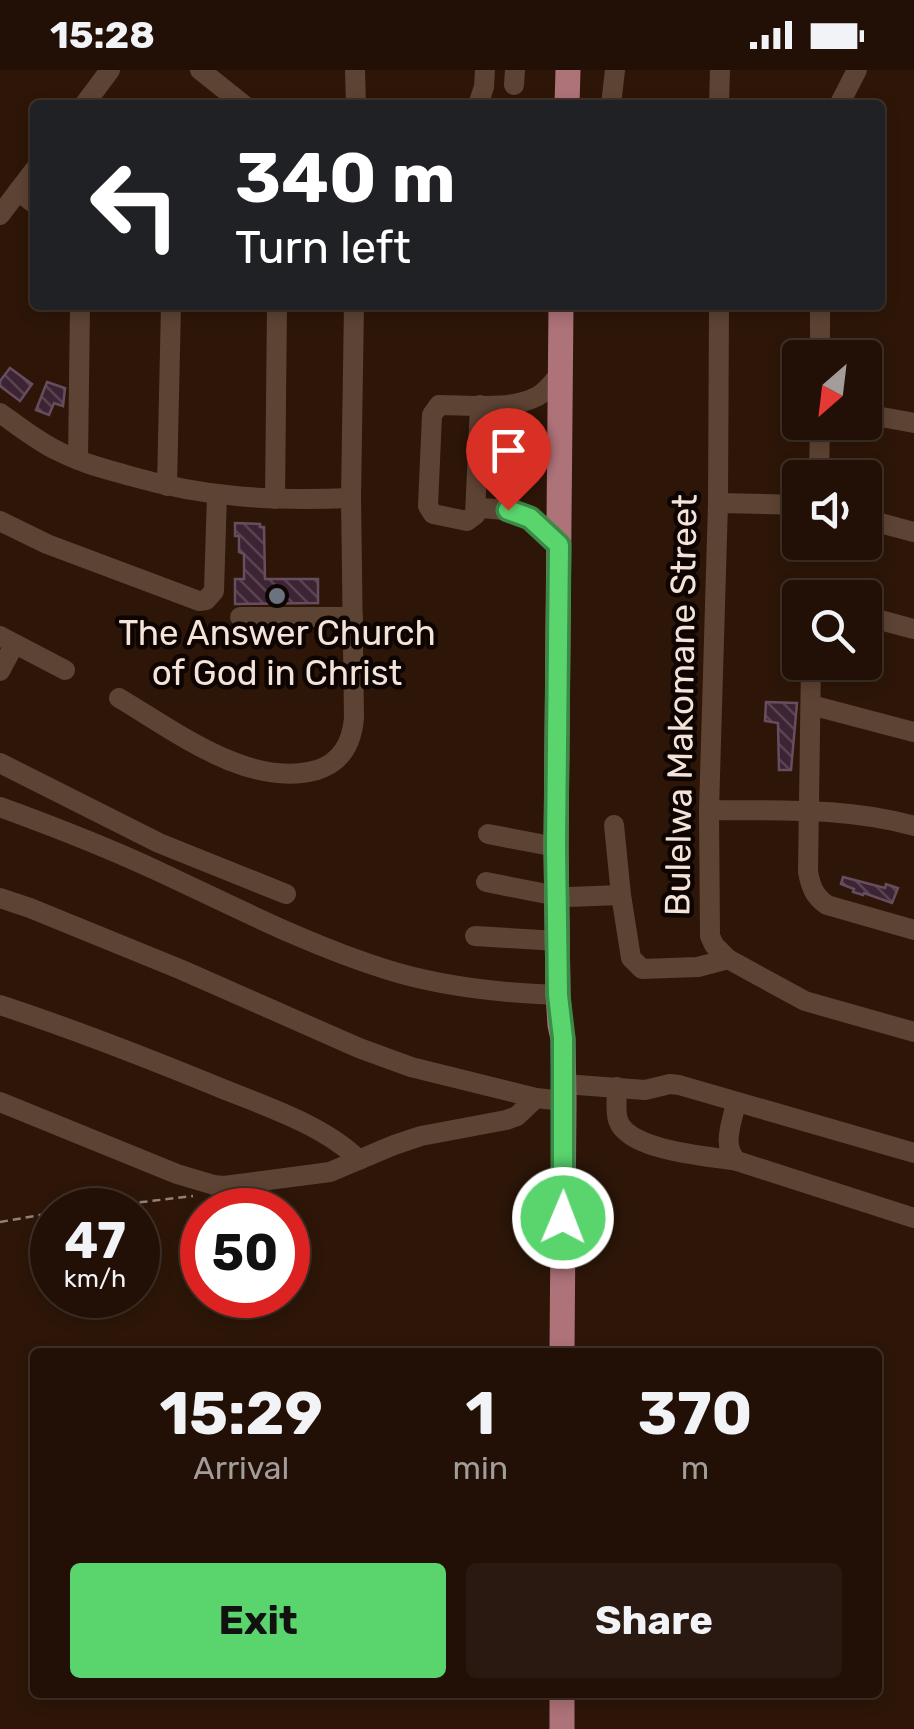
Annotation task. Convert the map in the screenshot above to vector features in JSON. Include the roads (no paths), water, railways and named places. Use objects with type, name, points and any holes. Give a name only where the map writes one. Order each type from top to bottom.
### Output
[{"type":"main road","points":[[567,100],[568,70]]},
{"type":"main road","points":[[578,70],[578,100]]},
{"type":"main road","points":[[561,310],[556,847],[568,1000],[568,1025],[563,1038]]},
{"type":"main road","points":[[562,1348],[564,1093],[557,941],[572,821],[576,310]]},
{"type":"main road","points":[[562,1698],[562,1729]]},
{"type":"street","points":[[88,100],[110,70]]},
{"type":"street","points":[[200,70],[238,100]]},
{"type":"street","points":[[355,70],[356,100]]},
{"type":"street","points":[[480,100],[484,70]]},
{"type":"street","points":[[612,100],[615,70]]},
{"type":"street","points":[[720,70],[720,100]]},
{"type":"street","points":[[842,100],[857,70]]},
{"type":"street","points":[[0,215],[26,198]]},
{"type":"street","points":[[78,460],[80,310]]},
{"type":"street","points":[[168,486],[171,310]]},
{"type":"street","points":[[275,500],[277,310]]},
{"type":"street","points":[[120,698],[217,754],[256,770],[310,772],[325,767],[344,752],[354,718],[354,310]]},
{"type":"street","name":"Bulelwa Makomane Street","points":[[718,310],[710,936],[728,958],[805,1001],[914,1032]]},
{"type":"street","points":[[820,310],[820,340]]},
{"type":"street","points":[[480,406],[473,518],[467,521],[432,514],[428,506],[434,410],[439,405],[525,401],[549,388],[561,372]]},
{"type":"street","points":[[0,413],[78,460],[168,486],[217,496],[275,500],[351,498]]},
{"type":"street","points":[[882,417],[914,424]]},
{"type":"street","points":[[0,521],[47,544],[199,602],[214,591],[217,496]]},
{"type":"street","points":[[718,502],[782,504]]},
{"type":"street","points":[[476,508],[518,512],[559,545]]},
{"type":"street","points":[[882,524],[914,532]]},
{"type":"street","points":[[240,617],[353,617]]},
{"type":"street","points":[[882,621],[914,629]]},
{"type":"street","points":[[0,671],[7,640],[64,670]]},
{"type":"street","points":[[811,680],[810,886],[817,898],[838,909],[914,930]]},
{"type":"street","points":[[811,706],[914,732]]},
{"type":"street","points":[[0,764],[159,843],[286,894]]},
{"type":"street","points":[[709,810],[868,814],[914,826]]},
{"type":"street","points":[[1,813],[91,841],[299,936],[385,969],[484,990],[558,995]]},
{"type":"street","points":[[614,824],[631,958],[642,969],[698,967],[728,958]]},
{"type":"street","points":[[488,834],[556,847]]},
{"type":"street","points":[[486,882],[562,896],[621,895]]},
{"type":"street","points":[[0,898],[394,1060],[442,1075],[536,1098],[618,1087],[645,1090],[679,1085],[914,1154]]},
{"type":"street","points":[[475,936],[557,941]]},
{"type":"street","points":[[0,1005],[272,1108],[328,1136],[359,1160]]},
{"type":"street","points":[[618,1087],[617,1119],[626,1133],[659,1147],[737,1161],[914,1218]]},
{"type":"street","points":[[0,1102],[177,1174],[214,1185],[240,1185],[330,1172],[421,1136],[506,1120],[517,1116],[536,1098]]},
{"type":"street","points":[[736,1103],[728,1147],[737,1161]]},
{"type":"place","name":"The Answer Church of God in Christ","points":[[277,596]]}]
